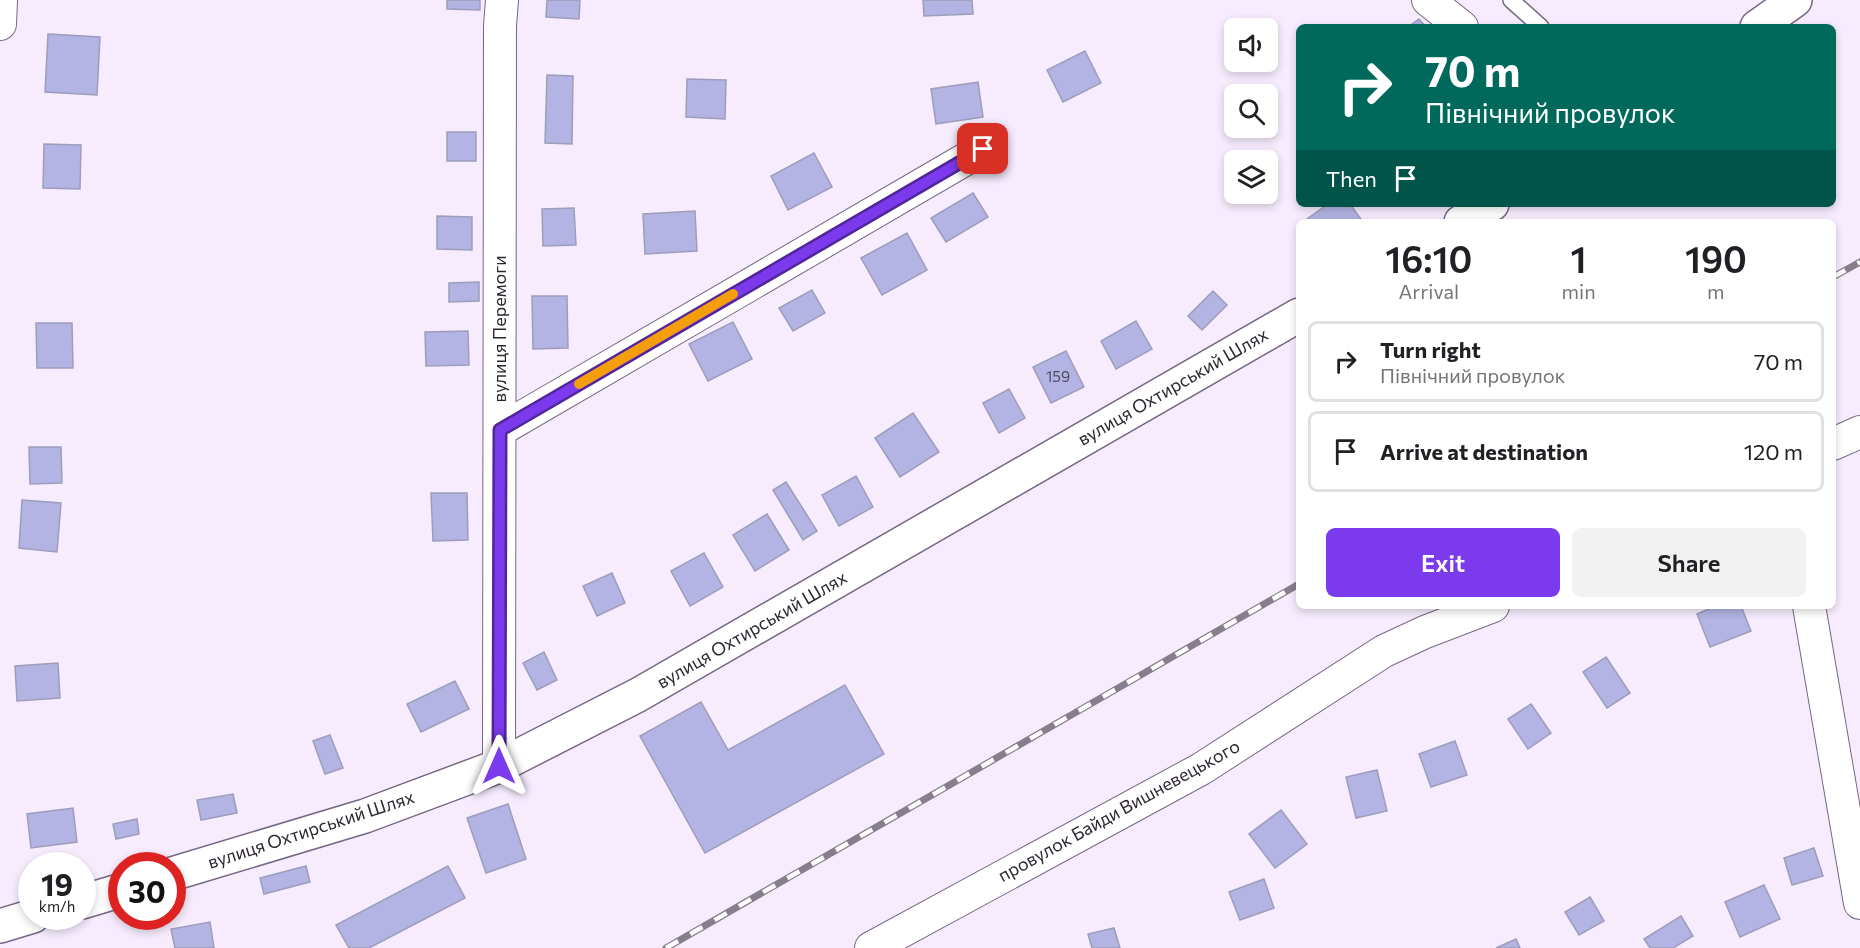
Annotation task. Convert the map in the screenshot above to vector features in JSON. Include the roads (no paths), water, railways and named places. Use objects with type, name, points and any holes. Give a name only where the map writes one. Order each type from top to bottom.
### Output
[{"type":"main road","points":[[1761,24],[1795,0]]},
{"type":"main road","points":[[1466,219],[1487,207]]},
{"type":"main road","name":"вулиця Охтирський Шлях","points":[[186,870],[365,816],[499,766],[638,695],[1296,317]]},
{"type":"main road","points":[[0,926],[18,921]]},
{"type":"street","points":[[0,0],[0,24]]},
{"type":"street","name":"вулиця Перемоги","points":[[499,766],[502,0]]},
{"type":"street","points":[[1428,0],[1458,24]]},
{"type":"street","points":[[500,430],[983,149]]},
{"type":"street","points":[[1836,443],[1860,432]]},
{"type":"street","name":"провулок Байди Вишневецького","points":[[871,948],[1201,769],[1384,651],[1425,632],[1485,609]]},
{"type":"street","points":[[1810,609],[1860,903]]},
{"type":"lane","points":[[1510,0],[1538,24]]},
{"type":"railway","points":[[1836,275],[1860,262]]},
{"type":"railway","points":[[666,948],[1296,586]]}]
